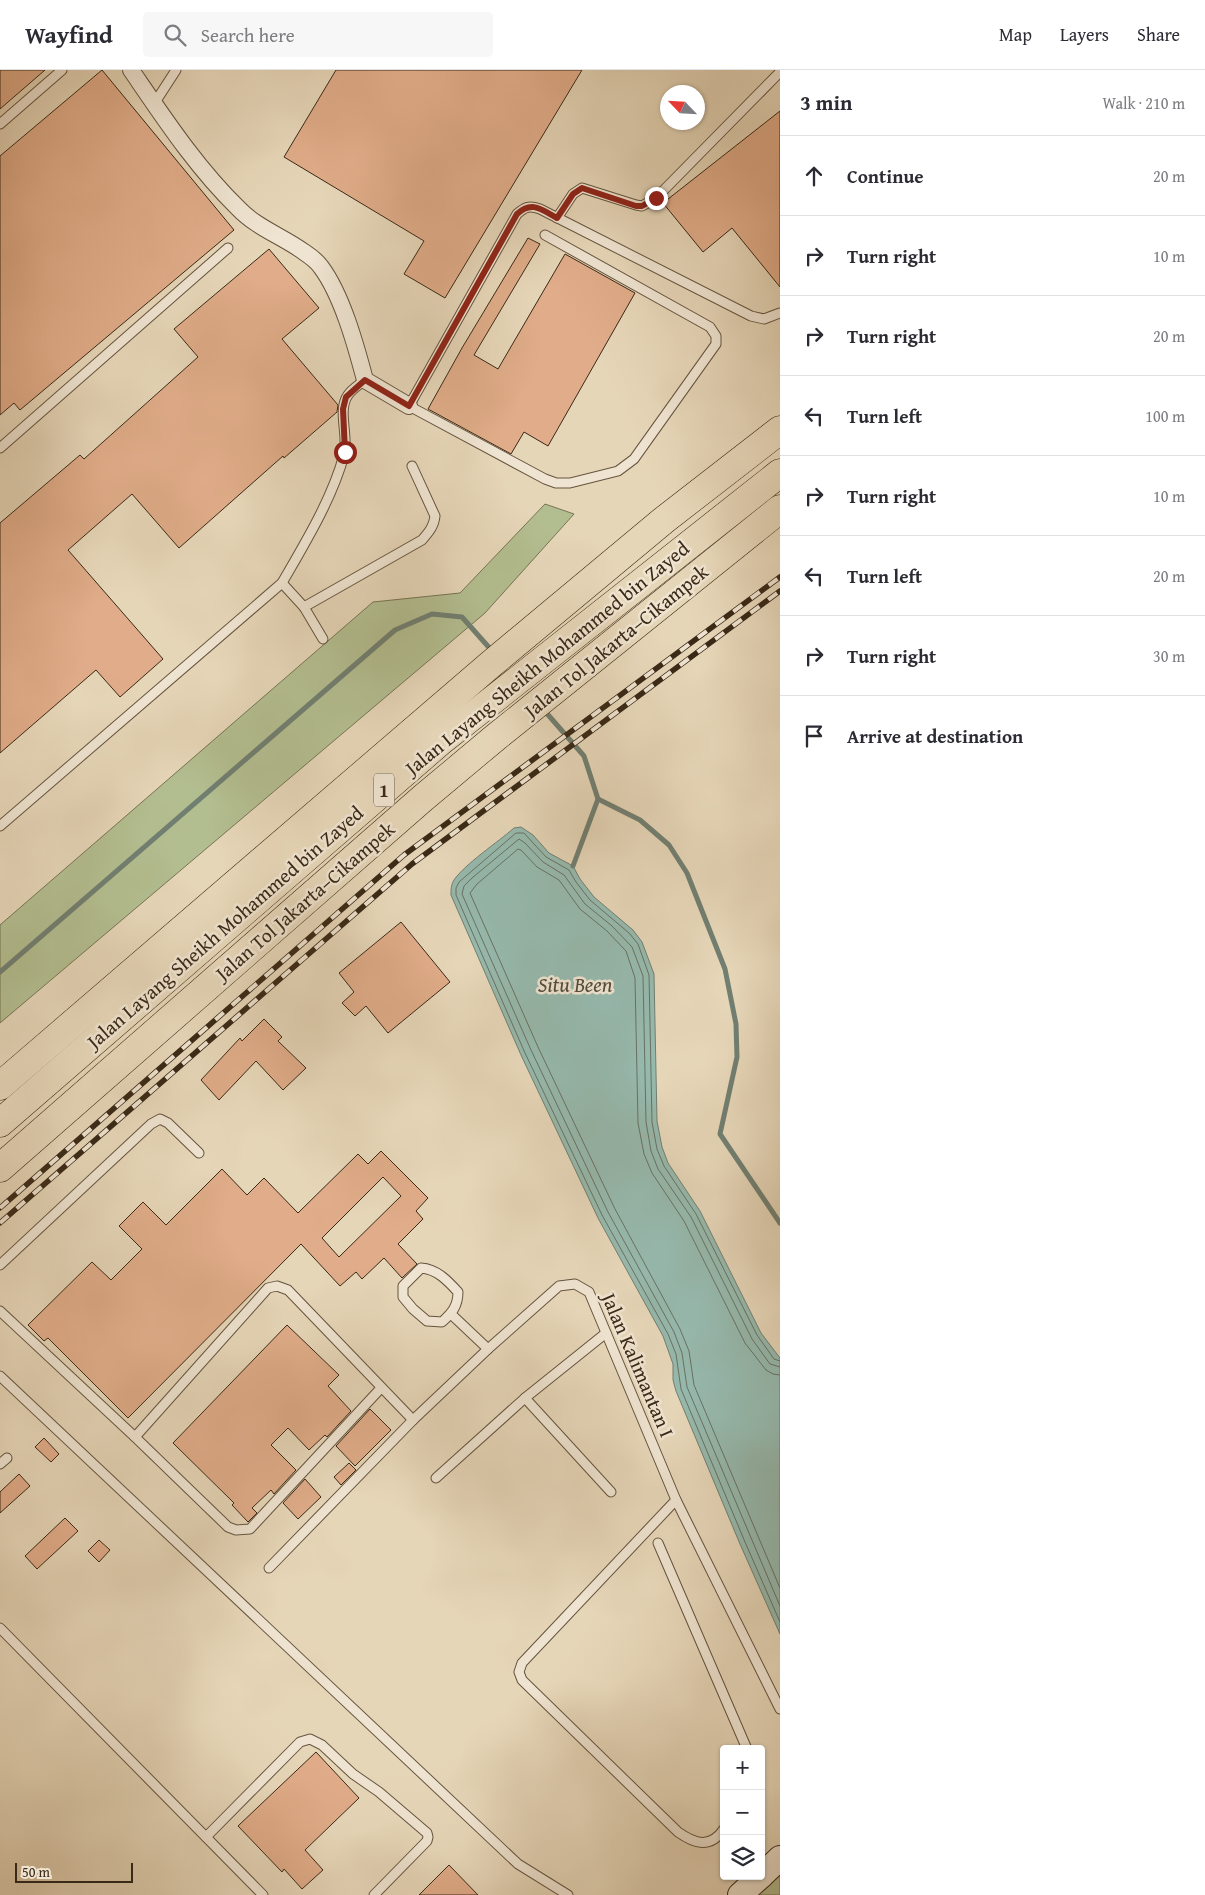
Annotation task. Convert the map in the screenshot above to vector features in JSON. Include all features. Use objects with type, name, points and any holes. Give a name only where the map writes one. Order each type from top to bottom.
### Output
[{"type":"highway","name":"1","points":[[0,1086],[527,634],[664,520],[780,430]]},
{"type":"highway","name":"Jalan Layang Sheikh Mohammed bin Zayed","points":[[0,1100],[80,1030],[603,588],[780,452]]},
{"type":"highway","name":"Jalan Layang Sheikh Mohammed bin Zayed","points":[[0,1123],[442,740],[780,473]]},
{"type":"highway","name":"Jalan Tol Jakarta–Cikampek","points":[[0,1168],[423,798],[780,509]]},
{"type":"street","points":[[131,70],[189,153],[211,181],[239,210],[254,223],[303,251],[320,265],[332,284],[339,301],[365,380],[409,406]]},
{"type":"street","points":[[765,1872],[780,1858]]},
{"type":"street","points":[[740,1895],[757,1880]]},
{"type":"lane","points":[[0,124],[62,70]]},
{"type":"lane","points":[[154,104],[176,70]]},
{"type":"lane","points":[[557,218],[573,194],[582,188],[636,206],[642,206],[656,198],[780,72]]},
{"type":"lane","points":[[545,235],[710,327],[716,336],[716,344],[634,459],[618,471],[570,483],[545,479],[409,406],[517,214],[524,207],[532,206],[557,218],[751,316],[764,319],[780,313]]},
{"type":"lane","points":[[0,448],[228,248]]},
{"type":"lane","points":[[0,826],[282,583],[309,535],[339,472],[345,452],[343,409],[346,397],[365,380]]},
{"type":"lane","points":[[304,607],[422,540],[429,532],[436,516],[412,466]]},
{"type":"lane","points":[[282,583],[304,607],[323,639]]},
{"type":"lane","points":[[0,1265],[150,1124],[160,1119],[168,1123],[199,1152]]},
{"type":"lane","points":[[421,1268],[429,1269],[446,1279],[458,1292],[458,1303],[451,1314],[442,1322],[427,1321],[403,1297],[403,1286],[421,1268]]},
{"type":"lane","name":"Jalan Kalimantan I","points":[[269,1568],[413,1420],[488,1349],[559,1286],[575,1284],[589,1292],[676,1500],[780,1709]]},
{"type":"lane","points":[[135,1437],[268,1288],[277,1286],[288,1290],[380,1388],[413,1420]]},
{"type":"lane","points":[[0,1311],[135,1437],[228,1528],[236,1530],[250,1528],[380,1388]]},
{"type":"lane","points":[[451,1314],[488,1349]]},
{"type":"lane","points":[[436,1478],[525,1398],[606,1332]]},
{"type":"lane","points":[[0,1376],[518,1864],[568,1895]]},
{"type":"lane","points":[[525,1398],[610,1492]]},
{"type":"lane","points":[[676,1500],[522,1663],[519,1672],[522,1680],[678,1832],[695,1842],[707,1843],[720,1835]]},
{"type":"lane","points":[[658,1542],[745,1745]]},
{"type":"lane","points":[[0,1628],[263,1895]]},
{"type":"lane","points":[[206,1837],[300,1742],[310,1738],[322,1745],[353,1774],[379,1792],[427,1833],[426,1841],[374,1895]]},
{"type":"green space","points":[[545,504],[574,514],[485,613],[0,1023],[0,925],[373,602],[460,593]]},
{"type":"green space","points":[[780,1861],[780,1895],[745,1895],[760,1880],[765,1880],[765,1876]]},
{"type":"water","name":"Situ Been","points":[[521,827],[533,835],[549,853],[573,866],[594,897],[633,930],[642,942],[654,974],[657,1121],[662,1147],[668,1163],[700,1211],[761,1333],[780,1358],[780,1634],[676,1391],[673,1380],[673,1364],[663,1336],[598,1218],[521,1055],[451,895],[453,882],[466,867],[514,828]]},
{"type":"building","points":[[0,70],[45,70],[0,109]]},
{"type":"building","points":[[102,70],[234,230],[20,410],[14,403],[0,415],[0,156]]},
{"type":"building","points":[[336,70],[582,70],[445,298],[404,274],[424,241],[284,157]]},
{"type":"building","points":[[780,111],[780,287],[732,228],[703,252],[663,203]]},
{"type":"building","points":[[528,238],[540,244],[474,355],[498,369],[565,254],[635,293],[548,446],[524,432],[511,454],[428,409]]},
{"type":"building","points":[[269,249],[319,308],[282,339],[338,405],[337,412],[284,458],[283,456],[179,548],[132,494],[68,550],[163,659],[120,697],[96,670],[0,753],[0,523],[80,455],[84,459],[198,357],[174,329]]},
{"type":"building","points":[[401,922],[450,982],[388,1033],[366,1006],[355,1016],[342,1003],[354,992],[339,973]]},
{"type":"building","points":[[264,1019],[282,1037],[278,1041],[306,1068],[283,1090],[256,1061],[219,1100],[201,1080],[240,1038],[242,1041]]},
{"type":"building","points":[[381,1151],[428,1198],[416,1211],[423,1219],[398,1244],[417,1264],[402,1278],[384,1258],[362,1279],[356,1272],[340,1286],[301,1244],[128,1418],[48,1338],[44,1341],[28,1325],[92,1262],[111,1280],[142,1249],[119,1226],[143,1202],[166,1225],[222,1169],[247,1195],[264,1178],[298,1213],[358,1154],[368,1164]],"holes":[[[383,1177],[401,1196],[339,1257],[322,1238]]]},
{"type":"building","points":[[287,1325],[339,1375],[328,1386],[351,1411],[327,1437],[325,1435],[309,1450],[288,1428],[271,1445],[296,1470],[274,1494],[271,1490],[252,1508],[257,1513],[248,1522],[232,1505],[234,1503],[173,1443]]},
{"type":"building","points":[[370,1409],[391,1430],[355,1466],[336,1446]]},
{"type":"building","points":[[44,1438],[59,1454],[51,1462],[35,1447]]},
{"type":"building","points":[[349,1463],[356,1470],[341,1485],[334,1477]]},
{"type":"building","points":[[19,1474],[30,1486],[0,1513],[0,1492]]},
{"type":"building","points":[[305,1479],[321,1497],[298,1519],[283,1503]]},
{"type":"building","points":[[65,1518],[78,1531],[37,1569],[25,1556]]},
{"type":"building","points":[[99,1540],[110,1550],[99,1562],[88,1551]]},
{"type":"building","points":[[316,1752],[359,1798],[305,1850],[323,1870],[302,1889],[284,1869],[282,1872],[238,1826]]},
{"type":"building","points":[[449,1865],[478,1895],[419,1895]]},
{"type":"waterway","points":[[0,972],[395,630],[432,614],[462,617],[493,652]]},
{"type":"waterway","points":[[543,709],[584,756],[598,799],[640,820],[669,845],[687,873],[725,969],[736,1024],[737,1057],[720,1134],[780,1223]]},
{"type":"waterway","points":[[573,866],[598,799]]},
{"type":"railway","points":[[0,1208],[404,855],[780,577]]},
{"type":"railway","points":[[0,1223],[412,864],[780,591]]},
{"type":"route","points":[[345,452],[343,409],[346,397],[365,380],[409,406],[517,214],[524,207],[532,206],[557,218],[573,194],[582,188],[636,206],[642,206],[656,198]]}]
